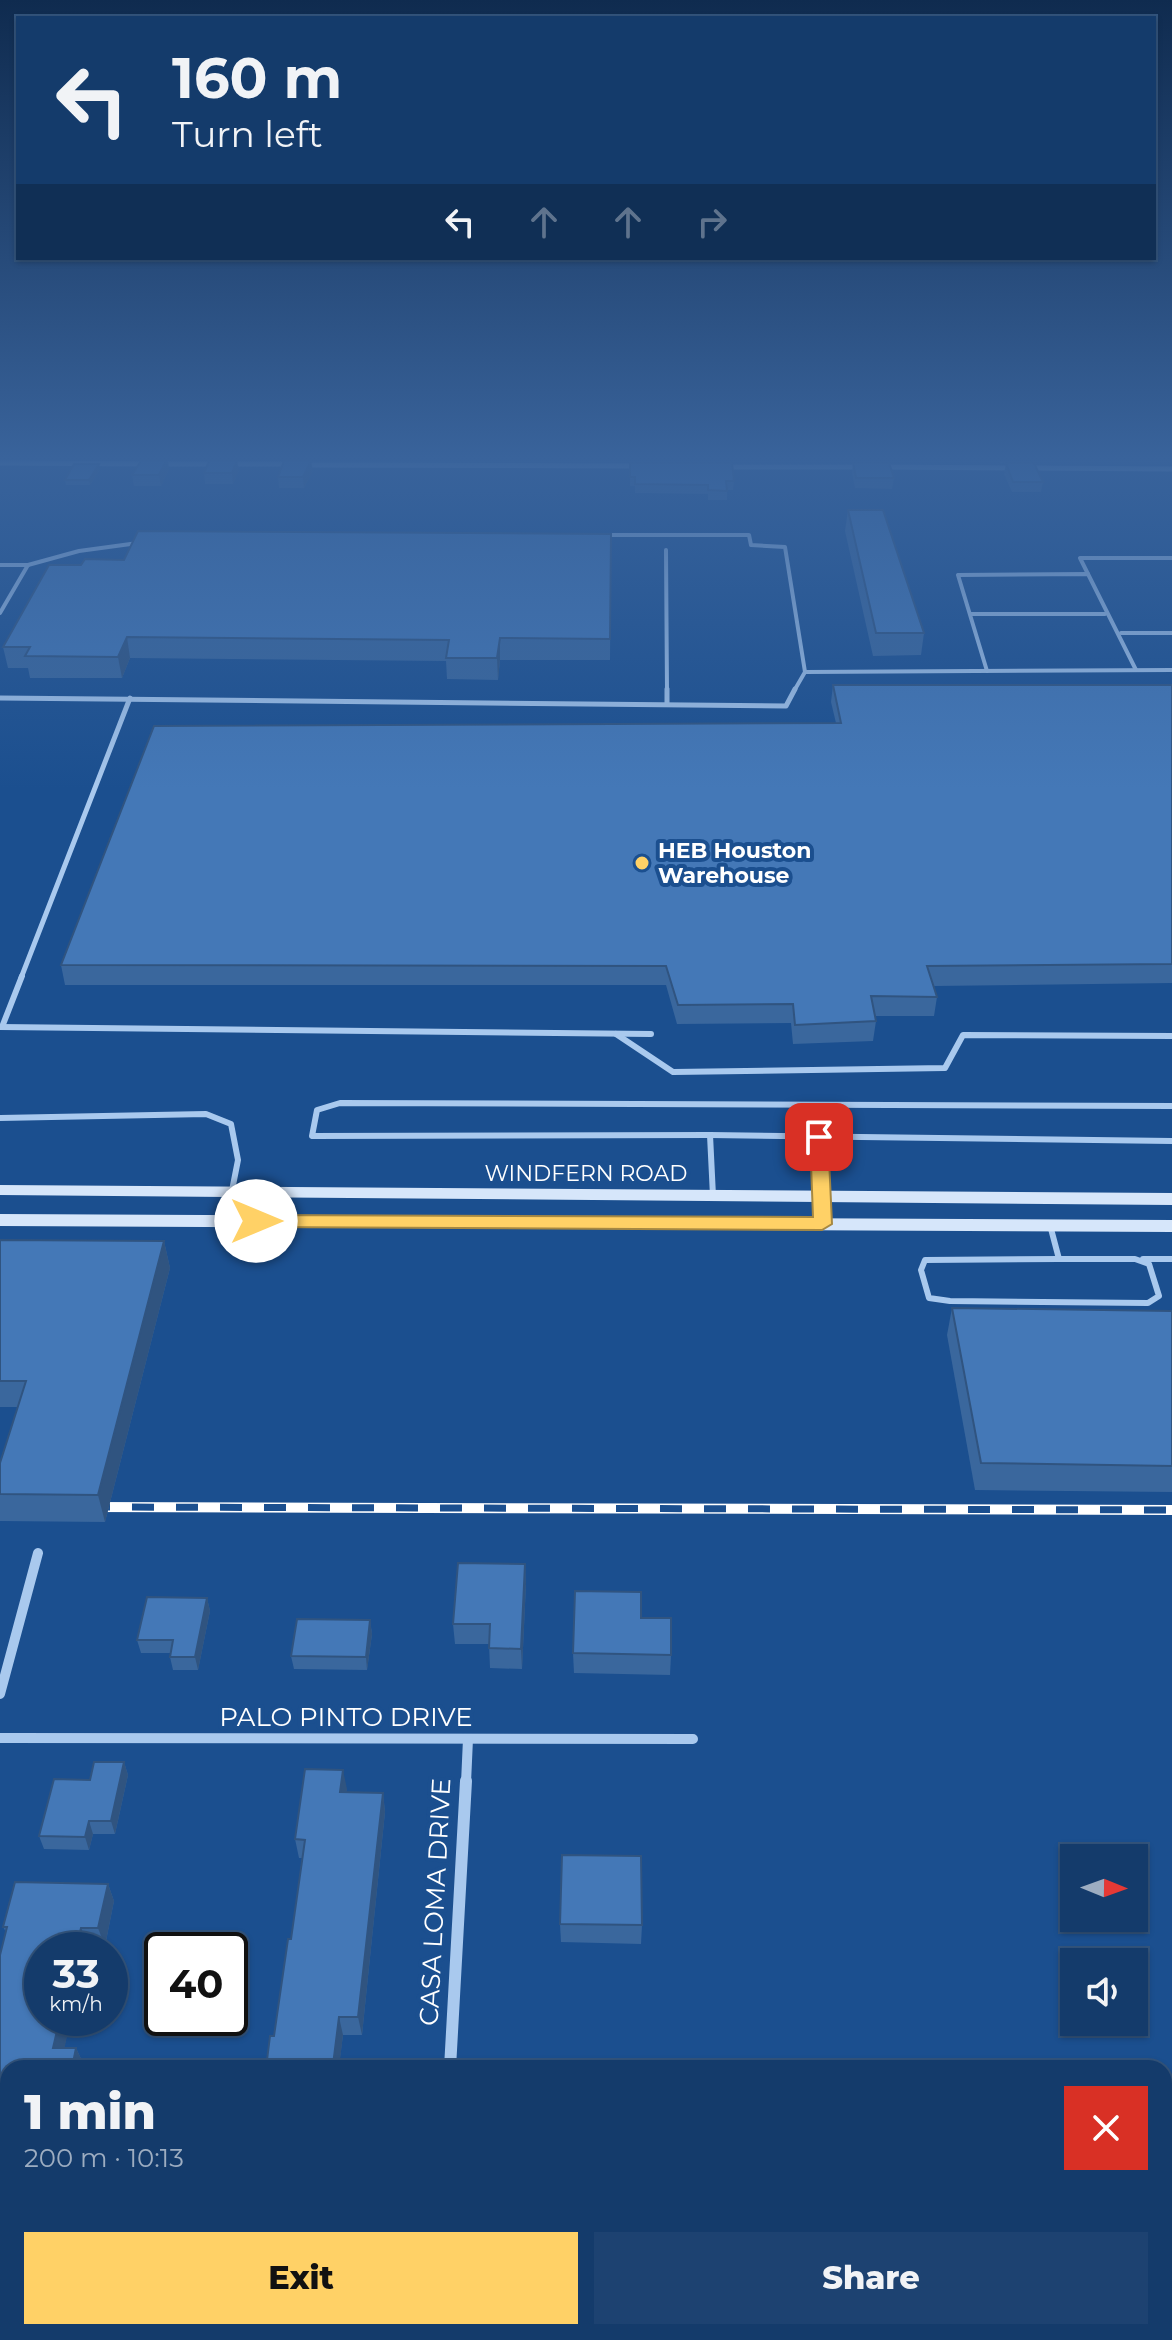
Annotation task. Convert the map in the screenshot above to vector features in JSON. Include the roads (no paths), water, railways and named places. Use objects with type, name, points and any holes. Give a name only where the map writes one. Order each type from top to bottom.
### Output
[{"type":"street","name":"WINDFERN ROAD","points":[[0,1190],[1172,1199]]},
{"type":"street","points":[[0,1220],[1172,1226]]},
{"type":"street","points":[[0,1694],[38,1553]]},
{"type":"street","name":"PALO PINTO DRIVE","points":[[0,1738],[693,1739]]},
{"type":"street","name":"CASA LOMA DRIVE","points":[[450,2060],[468,1739]]},
{"type":"lane","points":[[0,613],[25,570]]},
{"type":"lane","points":[[666,570],[667,704]]},
{"type":"lane","points":[[0,698],[786,706],[805,672],[789,570]]},
{"type":"lane","points":[[1086,570],[1105,614],[1121,633],[1136,670]]},
{"type":"lane","points":[[987,671],[958,575],[1088,574]]},
{"type":"lane","points":[[971,614],[1105,614]]},
{"type":"lane","points":[[1121,633],[1172,633]]},
{"type":"lane","points":[[805,672],[1172,670]]},
{"type":"lane","points":[[130,698],[1,1027],[651,1034]]},
{"type":"lane","points":[[616,1034],[673,1072],[945,1068],[963,1035],[1172,1036]]},
{"type":"lane","points":[[1172,1106],[340,1103],[317,1110],[312,1136],[710,1135],[1172,1141]]},
{"type":"lane","points":[[0,1118],[206,1114],[231,1124],[240,1144],[234,1192],[226,1221]]},
{"type":"lane","points":[[710,1135],[713,1196]]},
{"type":"lane","points":[[819,1137],[822,1224]]},
{"type":"lane","points":[[1050,1225],[1059,1259]]},
{"type":"lane","points":[[1135,1259],[1149,1264],[1159,1296],[1148,1303],[950,1301],[929,1298],[921,1270],[925,1260],[1059,1259],[1135,1259],[1172,1259]]},
{"type":"railway","points":[[88,1507],[1172,1510]]},
{"type":"place","name":"HEB Houston Warehouse","points":[[642,863]]}]
